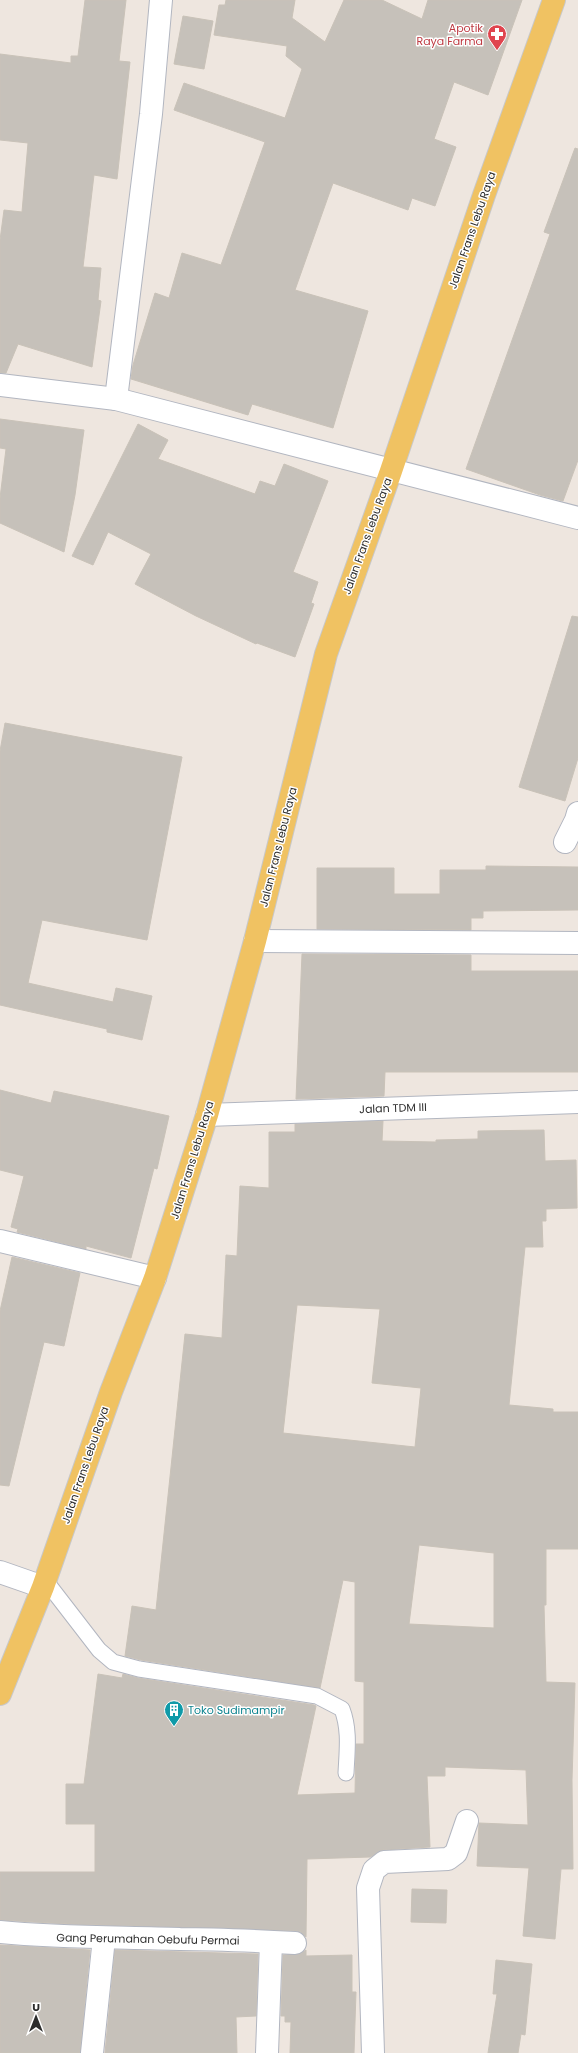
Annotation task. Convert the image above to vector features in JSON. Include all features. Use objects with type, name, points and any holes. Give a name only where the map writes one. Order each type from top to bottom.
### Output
[{"type":"main road","name":"Jalan Frans Lebu Raya","points":[[0,1694],[44,1583],[111,1392],[155,1278],[207,1115],[255,941],[326,654],[391,471],[484,195],[554,0]]},
{"type":"street","points":[[116,399],[151,114],[161,0]]},
{"type":"street","points":[[0,385],[116,399],[578,518]]},
{"type":"street","points":[[566,842],[578,813]]},
{"type":"street","points":[[255,941],[578,942]]},
{"type":"street","name":"Jalan TDM III","points":[[207,1115],[578,1102]]},
{"type":"street","points":[[0,1241],[155,1278]]},
{"type":"street","points":[[0,1572],[44,1583]]},
{"type":"street","points":[[373,2053],[368,1888],[370,1877],[374,1870],[384,1862],[448,1859],[456,1853],[467,1821]]},
{"type":"street","name":"Gang Perumahan Oebufu Permai","points":[[0,1932],[36,1936],[179,1938],[296,1943]]},
{"type":"street","points":[[92,2053],[104,1938]]},
{"type":"street","points":[[267,2053],[271,1942]]},
{"type":"lane","points":[[44,1583],[100,1650],[113,1662],[139,1669],[317,1696],[342,1709],[346,1721],[348,1738],[346,1773]]},
{"type":"building","points":[[85,0],[126,0],[119,61],[130,62],[117,179],[94,175],[83,267],[101,268],[98,300],[101,301],[92,367],[18,344],[6,373],[0,373],[0,240],[4,210],[22,212],[28,143],[0,140],[0,54],[71,63],[71,56],[78,56]]},
{"type":"building","points":[[226,0],[295,0],[292,18],[325,42],[344,0],[382,0],[422,19],[428,0],[522,0],[488,95],[454,82],[434,139],[456,147],[435,206],[412,198],[408,210],[333,183],[295,290],[368,311],[333,428],[252,404],[248,415],[131,379],[133,365],[155,293],[169,298],[182,253],[221,265],[265,142],[174,110],[184,83],[285,118],[302,69],[286,56],[287,46],[214,35],[219,5],[225,5]]},
{"type":"building","points":[[183,16],[213,21],[204,69],[174,64]]},
{"type":"building","points":[[575,148],[578,149],[578,460],[563,501],[540,495],[466,469],[550,234],[544,232]]},
{"type":"building","points":[[0,419],[84,430],[75,495],[64,552],[0,523],[0,498],[6,449],[0,448]]},
{"type":"building","points":[[138,424],[168,440],[158,459],[255,494],[260,481],[275,486],[284,464],[328,481],[293,572],[318,582],[311,603],[314,604],[295,657],[257,643],[256,644],[196,616],[135,584],[151,554],[108,532],[93,565],[72,556]]},
{"type":"building","points":[[572,616],[578,617],[578,758],[565,801],[519,787]]},
{"type":"building","points":[[5,723],[182,757],[147,940],[42,920],[28,983],[113,1002],[116,988],[152,996],[142,1040],[107,1032],[107,1029],[0,1005],[0,751]]},
{"type":"building","points":[[486,866],[578,867],[578,910],[483,911],[483,918],[471,918],[471,930],[317,929],[317,868],[394,868],[394,894],[440,894],[440,870],[486,870]]},
{"type":"building","points":[[302,954],[471,955],[471,971],[578,971],[578,1072],[385,1072],[384,1096],[296,1099]]},
{"type":"building","points":[[0,1090],[51,1103],[54,1091],[169,1116],[157,1169],[154,1168],[131,1258],[86,1246],[86,1249],[17,1232],[18,1229],[11,1227],[24,1176],[0,1170]]},
{"type":"building","points":[[383,1121],[382,1141],[436,1142],[436,1140],[478,1139],[478,1131],[544,1130],[545,1161],[576,1160],[577,1208],[546,1209],[546,1221],[542,1221],[543,1247],[525,1247],[509,1405],[553,1409],[553,1412],[578,1412],[578,1549],[546,1549],[546,1605],[544,1605],[546,1682],[575,1683],[572,1780],[573,1869],[561,1869],[555,1939],[523,1936],[529,1868],[477,1866],[479,1823],[528,1825],[526,1770],[445,1767],[445,1776],[427,1776],[430,1847],[383,1850],[370,1857],[307,1859],[306,1937],[301,1932],[296,1931],[68,1924],[0,1920],[0,1872],[95,1872],[95,1824],[66,1824],[66,1784],[84,1784],[98,1674],[122,1678],[123,1674],[138,1678],[314,1705],[316,1706],[297,1795],[355,1793],[356,1744],[364,1744],[364,1682],[355,1681],[355,1582],[343,1580],[320,1688],[141,1660],[125,1656],[132,1606],[156,1610],[185,1334],[222,1338],[226,1255],[237,1256],[240,1186],[269,1188],[269,1132],[295,1132],[295,1124]],"holes":[[[297,1305],[380,1309],[372,1383],[421,1388],[415,1447],[283,1433]],[[419,1545],[494,1553],[494,1628],[409,1624]]]},
{"type":"building","points":[[12,1257],[80,1273],[64,1346],[44,1342],[9,1486],[0,1485],[0,1311]]},
{"type":"building","points":[[412,1889],[447,1890],[446,1923],[411,1922]]},
{"type":"building","points":[[0,1945],[90,1950],[80,2053],[0,2053]]},
{"type":"building","points":[[115,1950],[258,1954],[256,2016],[236,2017],[237,2053],[105,2053]]},
{"type":"building","points":[[306,1950],[306,1956],[352,1955],[352,1992],[356,1992],[354,2053],[290,2053],[291,2022],[285,2022],[285,2016],[281,2016],[283,1955],[300,1954]]},
{"type":"building","points":[[496,1960],[532,1964],[525,2035],[521,2034],[518,2053],[488,2053],[497,1994],[493,1994]]},
{"type":"place","name":"Apotik Raya Farma","points":[[497,51]]},
{"type":"place","name":"Toko Sudimampir","points":[[174,1727]]}]
